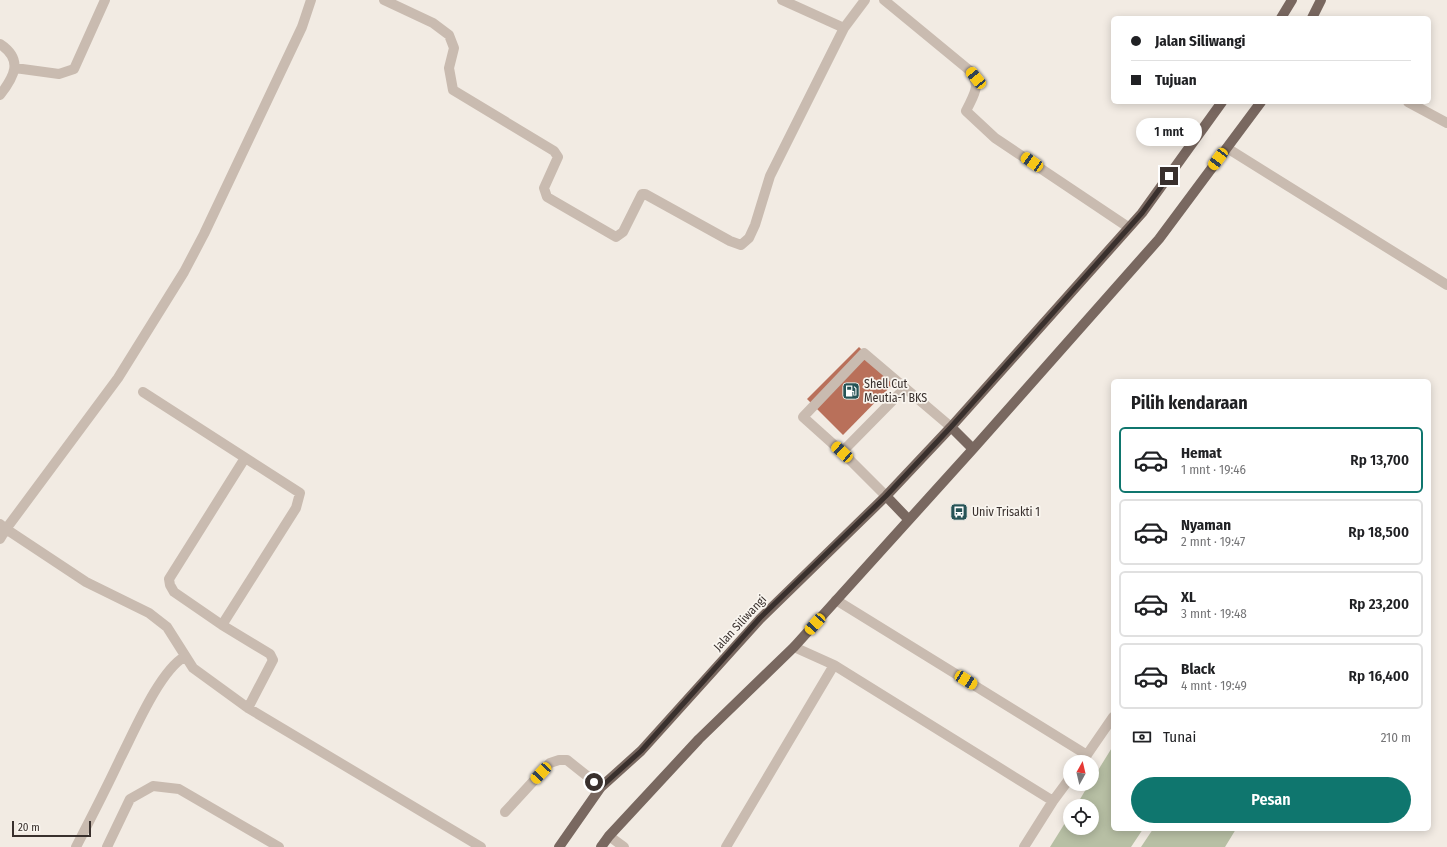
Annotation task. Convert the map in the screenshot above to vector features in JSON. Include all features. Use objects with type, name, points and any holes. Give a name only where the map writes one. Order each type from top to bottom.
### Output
[{"type":"main road","points":[[1283,16],[1292,0]]},
{"type":"main road","points":[[1313,16],[1321,0]]},
{"type":"main road","name":"Jalan Siliwangi","points":[[559,847],[601,787],[641,751],[760,618],[886,496],[951,427],[1142,213],[1221,104]]},
{"type":"main road","points":[[601,847],[609,836],[699,739],[794,647],[836,600],[874,561],[908,519],[973,449],[1159,239],[1260,104]]},
{"type":"main road","points":[[951,427],[973,449]]},
{"type":"main road","points":[[886,496],[908,519]]},
{"type":"street","points":[[15,68],[59,74],[74,69],[106,0]]},
{"type":"street","points":[[0,538],[3,527],[118,378],[184,272],[204,234],[302,27],[311,0]]},
{"type":"street","points":[[384,0],[433,23],[449,35],[454,48],[449,68],[453,90],[554,151],[558,157],[544,188],[547,197],[616,236],[623,232],[642,194],[645,194],[730,241],[741,245],[749,238],[770,176],[844,28],[865,0]]},
{"type":"street","points":[[782,0],[844,28]]},
{"type":"street","points":[[884,0],[969,70],[976,78],[977,86],[966,111],[995,138],[1128,228]]},
{"type":"street","points":[[0,44],[12,58],[15,68],[12,80],[0,95]]},
{"type":"street","points":[[1412,104],[1447,123]]},
{"type":"street","points":[[1227,148],[1447,285]]},
{"type":"street","points":[[886,496],[804,417],[864,353],[951,427]]},
{"type":"street","points":[[842,452],[905,388]]},
{"type":"street","points":[[143,392],[300,493],[296,508],[222,625]]},
{"type":"street","points":[[245,458],[169,578],[170,585],[174,592],[222,625],[270,654],[273,660],[248,708]]},
{"type":"street","points":[[3,527],[86,582],[149,613],[167,627],[184,657],[193,668],[248,708],[481,847]]},
{"type":"street","points":[[836,600],[1079,755]]},
{"type":"street","points":[[794,647],[834,665],[1053,801]]},
{"type":"street","points":[[76,847],[140,720],[166,675],[177,662],[184,657]]},
{"type":"street","points":[[726,847],[834,665]]},
{"type":"street","points":[[1086,755],[1111,721]]},
{"type":"street","points":[[505,812],[550,763],[559,760],[566,760],[601,787]]},
{"type":"street","points":[[107,847],[130,799],[152,786],[179,789],[279,847]]},
{"type":"street","points":[[1024,847],[1063,787]]},
{"type":"street","points":[[609,836],[624,847]]},
{"type":"green space","points":[[1111,749],[1111,831],[1142,831],[1131,847],[1050,847],[1063,826],[1063,835],[1099,835],[1099,799],[1080,799],[1085,791],[1099,791],[1099,769]]},
{"type":"green space","points":[[1152,831],[1235,831],[1225,847],[1141,847]]},
{"type":"building","name":"Shell Cut Meutia-1 BKS","points":[[859,347],[895,382],[843,435],[807,399]]},
{"type":"place","name":"Shell Cut Meutia-1 BKS","points":[[851,391]]},
{"type":"place","name":"Univ Trisakti 1","points":[[959,512]]},
{"type":"route","points":[[594,782],[601,787],[641,751],[760,618],[886,496],[951,427],[1142,213],[1169,176]]}]
